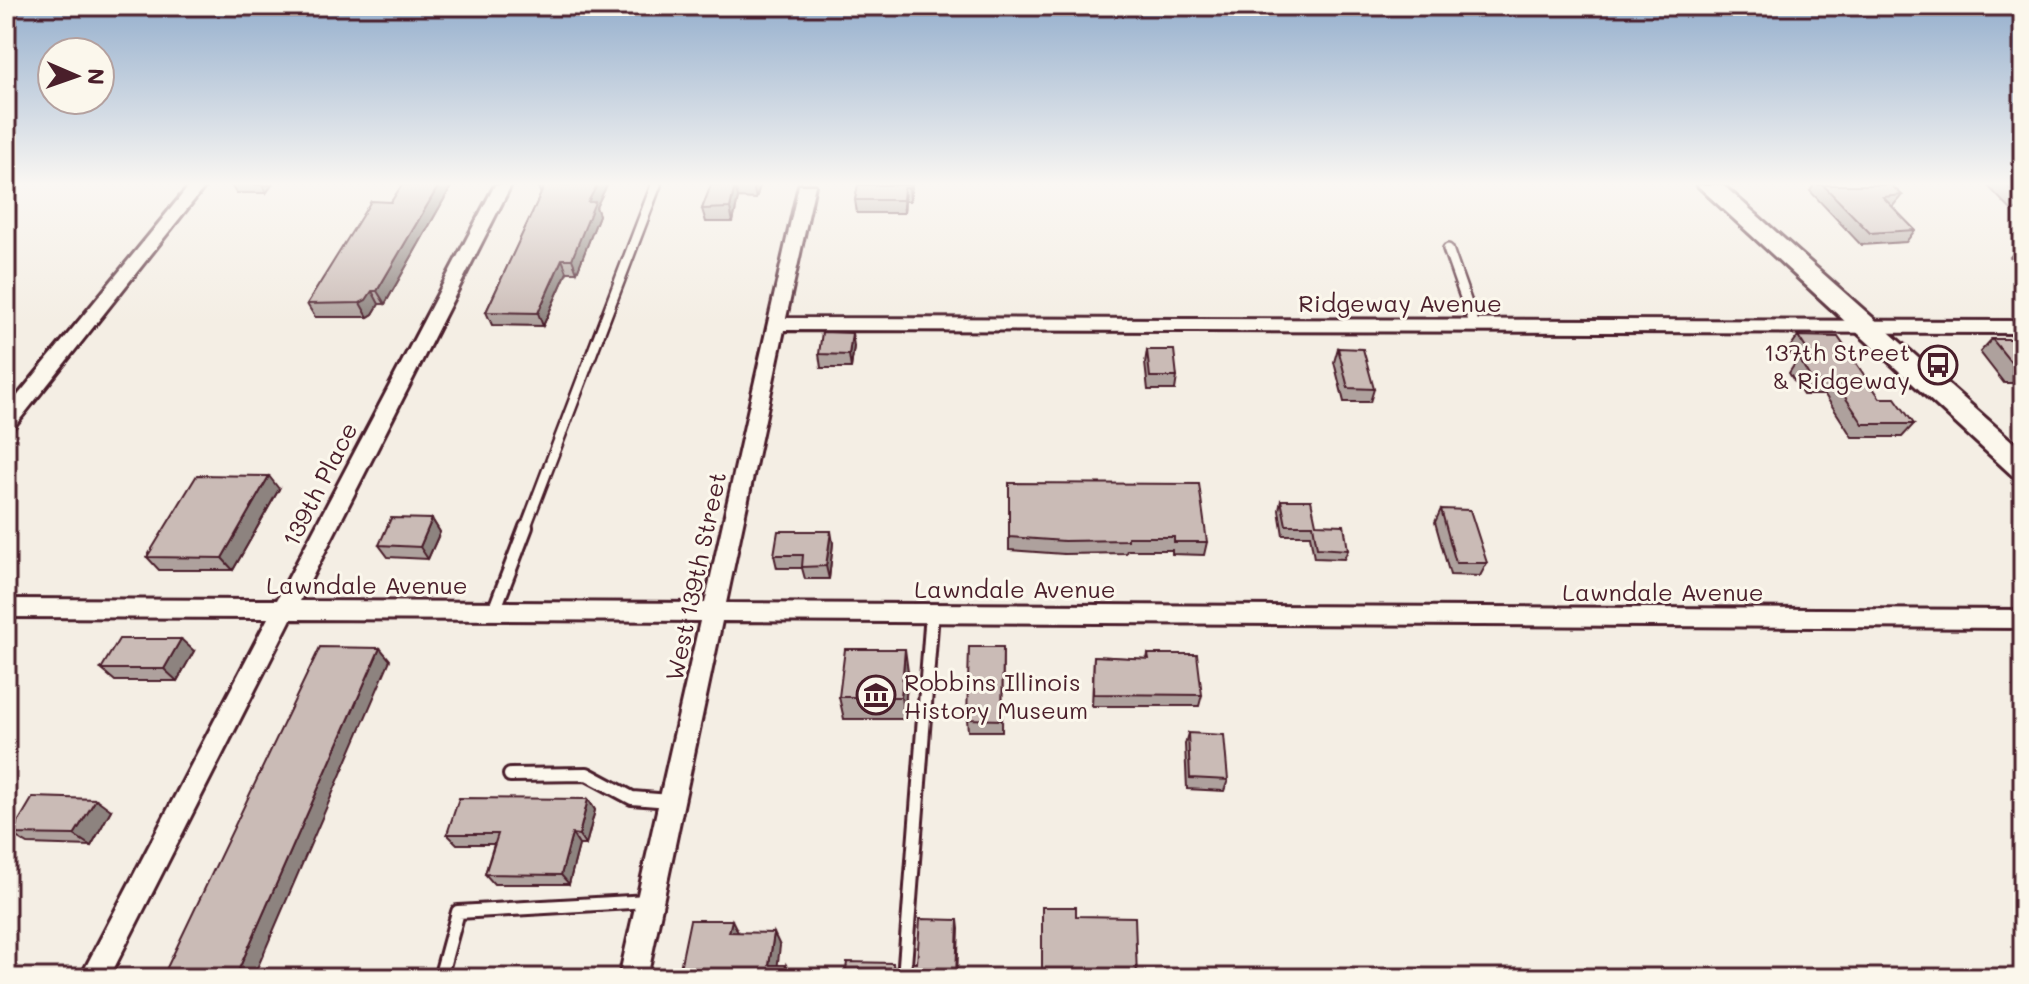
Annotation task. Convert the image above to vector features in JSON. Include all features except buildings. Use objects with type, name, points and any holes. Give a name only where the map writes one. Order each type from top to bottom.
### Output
[{"type":"main road","points":[[1760,231],[2023,468]]},
{"type":"street","points":[[6,423],[161,231]]},
{"type":"street","name":"139th Place","points":[[94,978],[479,231]]},
{"type":"street","name":"West 139th Street","points":[[633,978],[797,231]]},
{"type":"street","name":"Ridgeway Avenue","points":[[776,324],[2023,327]]},
{"type":"street","name":"Lawndale Avenue","points":[[6,608],[2023,619]]},
{"type":"lane","points":[[494,611],[639,231]]},
{"type":"lane","points":[[1448,249],[1475,326]]},
{"type":"lane","points":[[904,978],[932,613]]},
{"type":"lane","points":[[510,775],[587,774],[632,798],[672,801]]},
{"type":"lane","points":[[440,978],[458,912],[650,901]]},
{"type":"place","name":"137th Street & Ridgeway","points":[[1938,365]]},
{"type":"place","name":"Robbins Illinois History Museum","points":[[876,695]]}]
